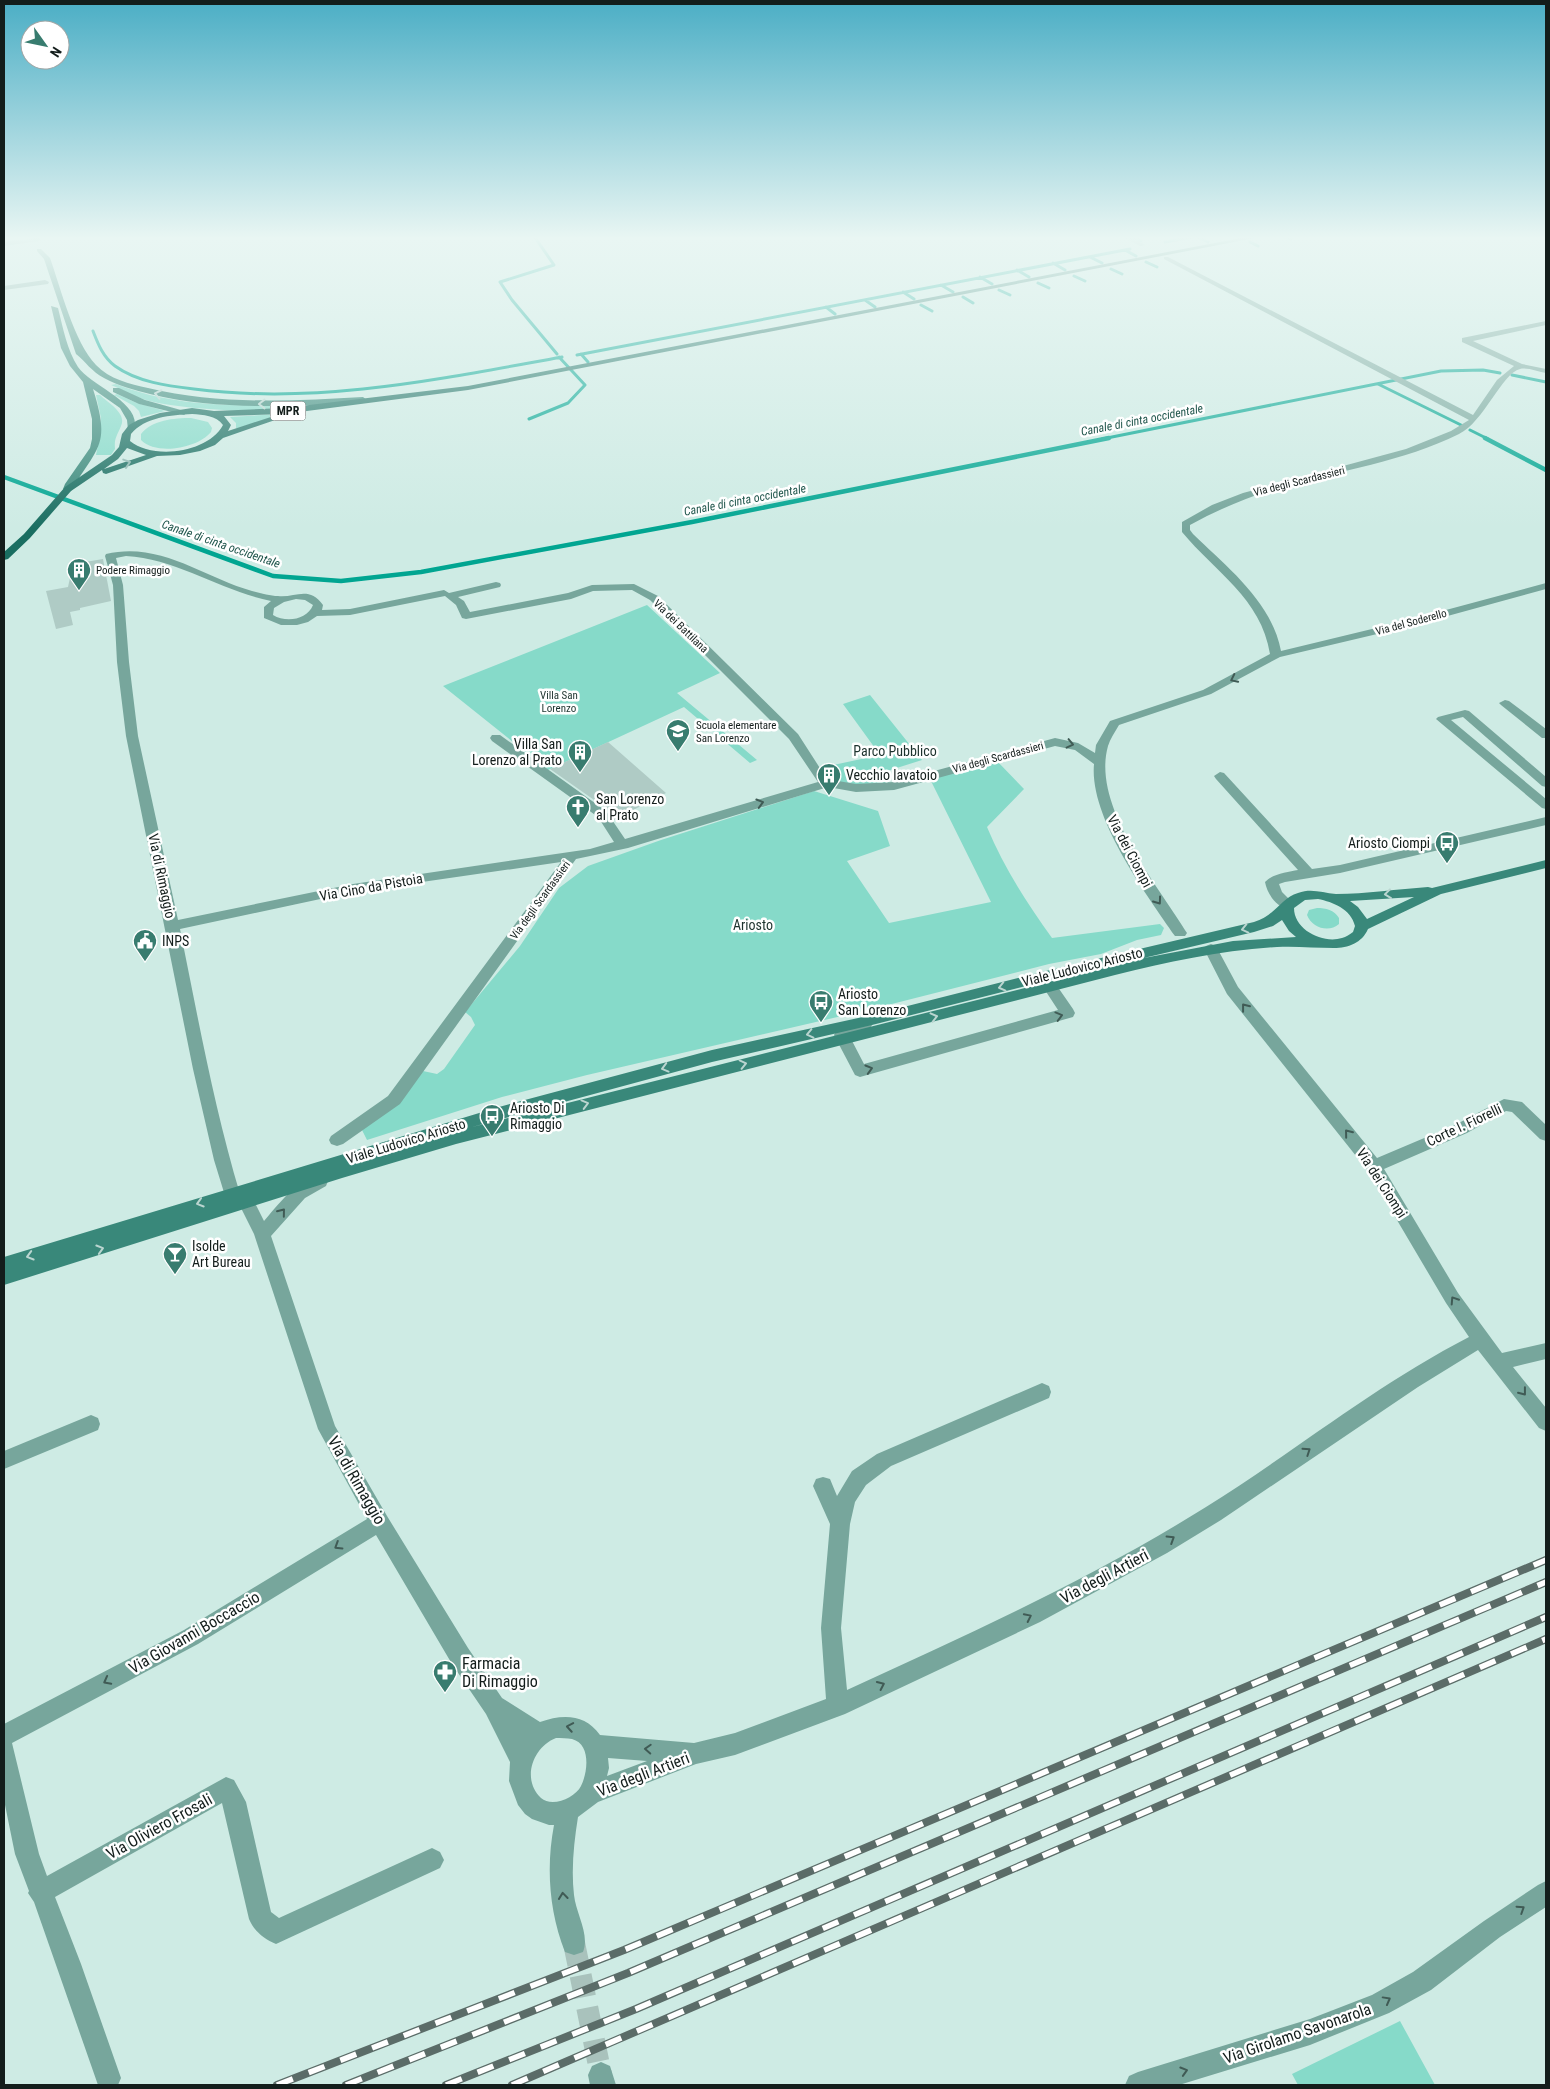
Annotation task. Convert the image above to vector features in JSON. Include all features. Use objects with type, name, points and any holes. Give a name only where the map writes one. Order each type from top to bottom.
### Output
[{"type":"main road","name":"MPR","points":[[222,436],[273,419],[361,403],[468,388],[753,333]]},
{"type":"main road","name":"MPR","points":[[214,414],[284,411],[361,403]]},
{"type":"main road","points":[[4,557],[27,536],[66,490],[115,457],[125,442],[126,434],[131,428],[150,418],[184,412],[214,414],[223,419],[227,425],[222,436],[197,449],[162,454],[129,462],[109,469],[66,490]]},
{"type":"main road","points":[[125,442],[134,450],[162,454]]},
{"type":"street","points":[[61,333],[68,357],[74,368],[87,382],[125,408],[131,417],[131,428]]},
{"type":"street","points":[[73,333],[84,365],[98,379],[142,402],[184,412]]},
{"type":"street","points":[[1311,333],[1474,419]]},
{"type":"street","points":[[1496,333],[1465,340],[1520,366],[1546,371]]},
{"type":"street","name":"MPR","points":[[78,344],[92,366],[108,377],[152,392],[206,402],[258,404],[380,400]]},
{"type":"street","name":"Via degli Scardassieri","points":[[1276,655],[1266,619],[1226,572],[1190,536],[1185,530],[1185,524],[1218,504],[1316,474],[1354,467],[1425,446],[1456,433],[1474,419],[1507,374],[1520,366]]},
{"type":"street","points":[[66,490],[74,476],[90,457],[96,441],[98,422],[87,382]]},
{"type":"street","name":"Via di Rimaggio","points":[[280,600],[244,591],[147,555],[126,553],[110,556],[118,585],[123,662],[132,736],[201,1069],[222,1160],[239,1198],[262,1234],[328,1429],[380,1522],[460,1656],[494,1706],[521,1760],[522,1790],[529,1802],[540,1810],[554,1814],[568,1811]]},
{"type":"street","name":"Via dei Battilana","points":[[496,585],[450,596],[460,603],[466,616],[571,596],[592,588],[623,586],[641,590],[654,598],[794,737],[821,779],[828,783]]},
{"type":"street","name":"Via del Soderello","points":[[1276,655],[1407,624],[1546,586]]},
{"type":"street","points":[[314,613],[350,612],[444,593]]},
{"type":"street","points":[[296,596],[311,598],[318,605],[314,613],[309,617],[293,622],[277,622],[271,619],[267,612],[269,608],[280,600],[296,596]]},
{"type":"street","points":[[1099,762],[1105,733],[1114,724],[1208,692],[1276,655]]},
{"type":"street","points":[[1505,702],[1546,735]]},
{"type":"street","points":[[1546,783],[1465,713],[1442,719],[1546,805]]},
{"type":"street","points":[[496,738],[602,814],[623,845]]},
{"type":"street","name":"Via degli Scardassieri","points":[[337,1140],[394,1100],[572,856],[623,845],[713,816],[828,783],[856,788],[894,786],[1056,742],[1068,742],[1081,747],[1099,762]]},
{"type":"street","name":"Via dei Ciompi","points":[[1099,762],[1102,789],[1112,823],[1148,888],[1184,937]]},
{"type":"street","points":[[1220,776],[1309,874]]},
{"type":"street","points":[[1288,906],[1272,888],[1272,882],[1285,876],[1340,870],[1546,821]]},
{"type":"street","name":"Via Cino da Pistoia","points":[[172,926],[353,888],[572,856]]},
{"type":"street","name":"Viale Ludovico Ariosto","points":[[1334,898],[1436,891],[1546,864]]},
{"type":"street","name":"Viale Ludovico Ariosto","points":[[4,1264],[239,1198],[338,1173],[453,1139],[648,1087],[844,1040],[1050,987],[1211,949],[1264,942],[1320,942],[1333,944],[1346,942],[1355,938],[1361,927],[1436,891]]},
{"type":"street","name":"Viale Ludovico Ariosto","points":[[4,1278],[239,1198],[499,1113],[712,1056],[872,1020],[1184,937],[1254,927],[1274,920],[1295,899],[1304,895],[1322,895],[1334,898],[1350,906],[1360,920],[1361,927]]},
{"type":"street","name":"Viale Ludovico Ariosto","points":[[1288,906],[1286,915],[1290,923],[1308,938],[1320,942]]},
{"type":"street","name":"Via dei Ciompi","points":[[1211,949],[1232,990],[1374,1166],[1452,1298],[1481,1340],[1546,1422]]},
{"type":"street","name":"Viale Ludovico Ariosto","points":[[872,1020],[841,1035],[860,1071],[1068,1013],[1050,987]]},
{"type":"street","name":"Corte l. Fiorelli","points":[[1374,1166],[1461,1129],[1504,1105],[1516,1106],[1546,1134]]},
{"type":"street","points":[[262,1234],[298,1193],[312,1184],[338,1173]]},
{"type":"street","name":"Via degli Artieri","points":[[590,1794],[696,1753],[735,1744],[837,1706],[1033,1615],[1160,1546],[1222,1508],[1411,1381],[1454,1354],[1481,1340]]},
{"type":"street","points":[[1499,1362],[1546,1351]]},
{"type":"street","points":[[837,1706],[831,1628],[840,1524],[846,1499],[859,1478],[884,1460],[1042,1392]]},
{"type":"street","points":[[4,1460],[90,1424]]},
{"type":"street","points":[[823,1486],[840,1524]]},
{"type":"street","name":"Via Giovanni Boccaccio","points":[[4,1736],[191,1637],[380,1522]]},
{"type":"street","name":"Via di Rimaggio","points":[[494,1706],[539,1734]]},
{"type":"street","points":[[521,1760],[526,1750],[539,1734],[565,1725],[577,1728],[588,1736],[595,1746],[599,1769],[590,1794],[580,1804],[568,1811],[562,1845],[562,1896],[574,1943]]},
{"type":"street","name":"Via degli Artieri","points":[[595,1746],[696,1753]]},
{"type":"street","points":[[4,1750],[26,1854],[69,1964],[108,2078]]},
{"type":"street","name":"Via Oliviero Frosali","points":[[40,1893],[226,1788],[235,1802],[260,1919],[276,1932],[432,1860]]},
{"type":"street","name":"Via Girolamo Savonarola","points":[[1138,2085],[1310,2032],[1380,2004],[1422,1982],[1492,1929],[1546,1893]]},
{"type":"green space","points":[[116,384],[160,397],[205,404],[296,405],[286,409],[249,411],[184,407],[143,399],[111,385]]},
{"type":"green space","points":[[117,394],[137,403],[165,411],[141,417],[139,411],[134,406],[114,395]]},
{"type":"green space","points":[[96,395],[100,395],[112,405],[119,413],[122,421],[115,440],[115,449],[111,455],[96,455],[101,418]]},
{"type":"green space","points":[[281,415],[238,428],[236,428],[236,423],[230,417]]},
{"type":"green space","points":[[191,418],[208,422],[212,428],[205,438],[187,446],[167,449],[148,445],[141,440],[141,434],[157,423],[171,419]]},
{"type":"green space","name":"Villa San Lorenzo","points":[[647,605],[720,673],[677,693],[757,760],[750,763],[684,707],[548,770],[443,686]]},
{"type":"green space","name":"Parco Pubblico","points":[[870,695],[922,760],[881,773],[890,784],[872,788],[831,780],[824,767],[880,755],[843,704]]},
{"type":"green space","name":"Ariosto","points":[[997,761],[1024,789],[987,827],[1016,885],[1052,938],[1160,924],[1164,928],[1161,935],[1137,940],[1101,954],[1049,964],[872,1009],[587,1075],[502,1097],[367,1140],[362,1130],[423,1071],[437,1074],[444,1069],[475,1025],[471,1017],[465,1012],[520,946],[559,888],[588,866],[661,840],[814,791],[878,811],[890,846],[847,861],[889,923],[991,902],[930,779]]},
{"type":"green space","points":[[1317,908],[1327,909],[1335,913],[1339,918],[1339,924],[1326,929],[1317,926],[1307,915],[1309,910]]},
{"type":"green space","points":[[1400,2021],[1435,2085],[1298,2085],[1292,2074]]},
{"type":"building","name":"Podere Rimaggio","points":[[103,559],[111,601],[70,612],[73,625],[56,629],[46,591],[68,587],[73,564]]},
{"type":"building","name":"Villa San Lorenzo al Prato","points":[[608,742],[666,793],[614,820],[607,809],[550,769]]},
{"type":"waterway","points":[[94,333],[107,359],[133,376],[143,380],[174,386],[240,393],[287,394],[379,387],[470,374],[559,357]]},
{"type":"waterway","points":[[540,333],[557,354]]},
{"type":"waterway","points":[[581,354],[689,333]]},
{"type":"waterway","points":[[577,355],[581,354]]},
{"type":"waterway","points":[[581,354],[588,362]]},
{"type":"waterway","points":[[529,419],[568,403],[585,385],[559,357]]},
{"type":"waterway","name":"Canale di cinta occidentale","points":[[1102,439],[1441,371],[1483,370],[1500,373]]},
{"type":"waterway","name":"Canale di cinta occidentale","points":[[1512,375],[1546,382]]},
{"type":"waterway","points":[[1378,384],[1461,425]]},
{"type":"waterway","points":[[1470,430],[1488,439]]},
{"type":"waterway","name":"Canale di cinta occidentale","points":[[4,477],[273,576],[341,581],[421,572],[692,522],[1109,438]]},
{"type":"waterway","points":[[1485,438],[1546,470]]},
{"type":"tunnel","points":[[574,1943],[601,2075]]},
{"type":"railway","points":[[277,2085],[624,1950],[1546,1560]]},
{"type":"railway","points":[[346,2085],[628,1973],[1546,1582]]},
{"type":"railway","points":[[446,2085],[636,2009],[1546,1617]]},
{"type":"railway","points":[[512,2085],[1546,1639]]},
{"type":"place","name":"Podere Rimaggio","points":[[79,591]]},
{"type":"place","name":"Scuola elementare San Lorenzo","points":[[678,752]]},
{"type":"place","name":"Villa San Lorenzo al Prato","points":[[580,773]]},
{"type":"place","name":"Vecchio lavatoio","points":[[829,796]]},
{"type":"place","name":"San Lorenzo al Prato","points":[[578,828]]},
{"type":"place","name":"Ariosto Ciompi","points":[[1447,864]]},
{"type":"place","name":"INPS","points":[[145,962]]},
{"type":"place","name":"Ariosto San Lorenzo","points":[[821,1023]]},
{"type":"place","name":"Ariosto Di Rimaggio","points":[[492,1137]]},
{"type":"place","name":"Isolde Art Bureau","points":[[175,1275]]},
{"type":"place","name":"Farmacia Di Rimaggio","points":[[445,1693]]}]
